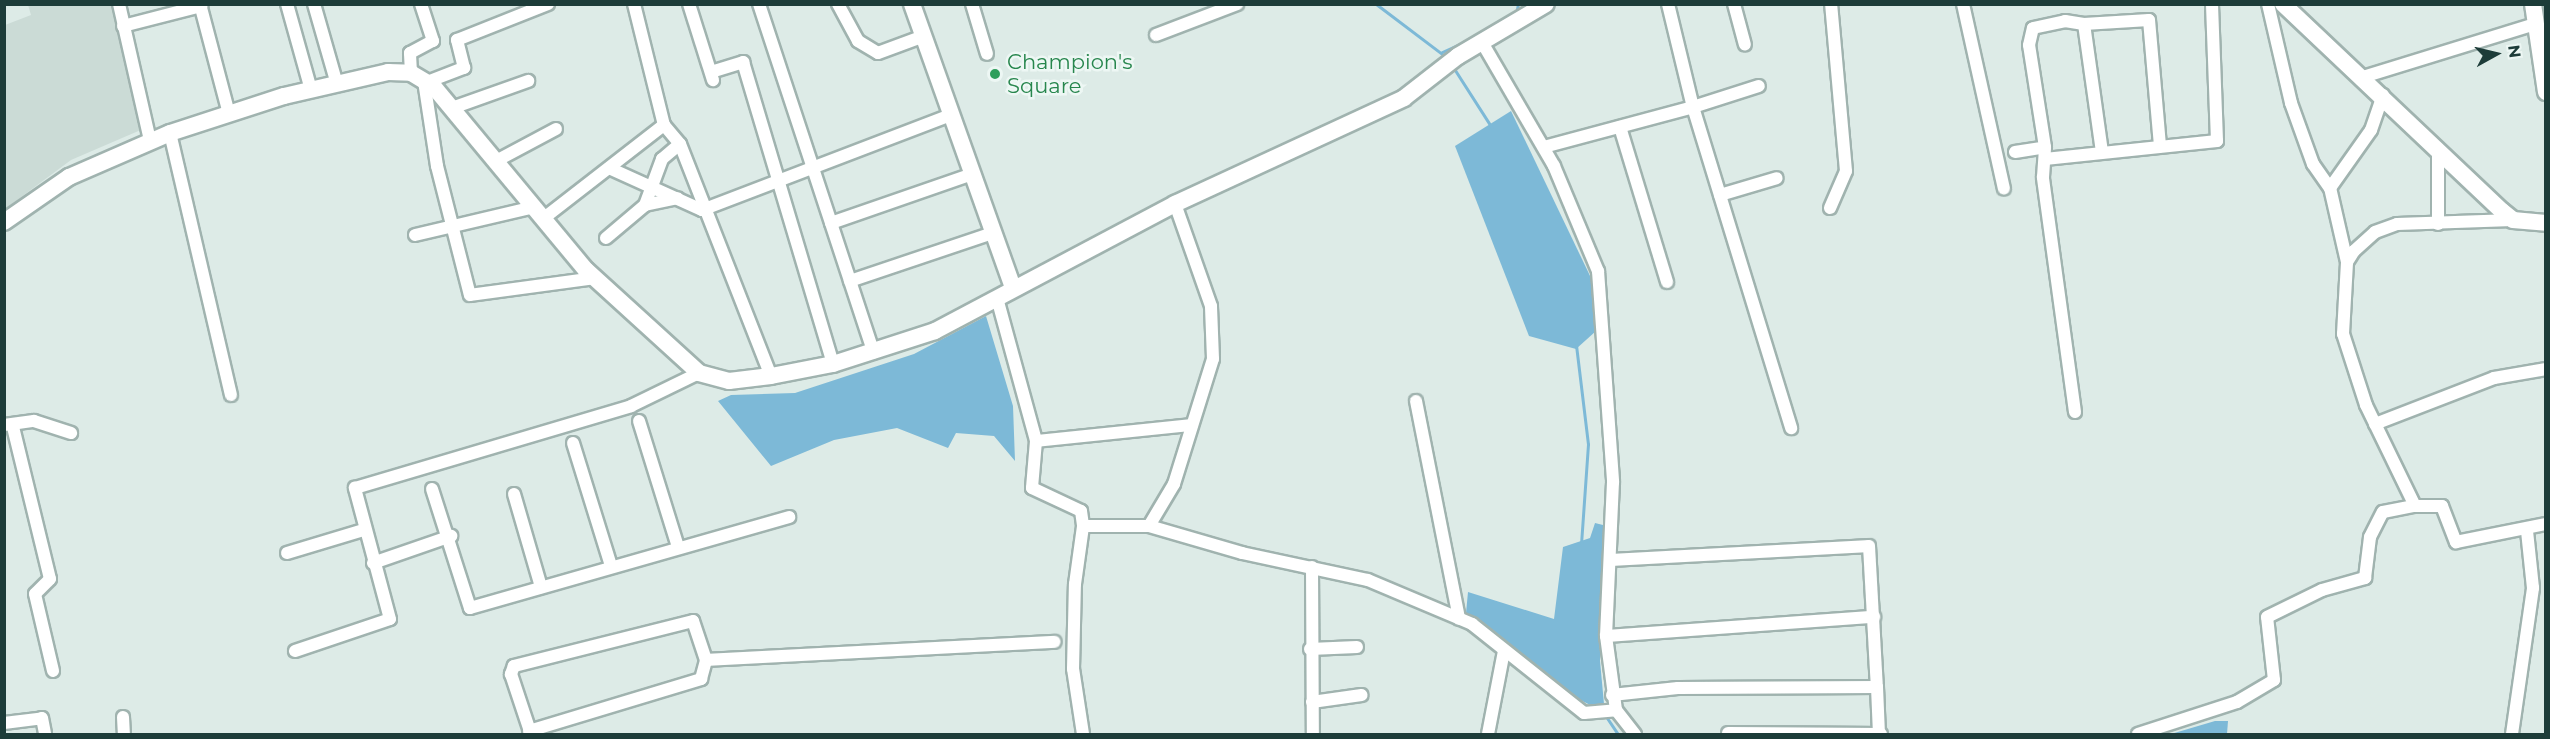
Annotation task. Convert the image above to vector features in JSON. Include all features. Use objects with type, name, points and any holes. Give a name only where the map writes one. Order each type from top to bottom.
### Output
[{"type":"street","points":[[119,4],[150,141]]},
{"type":"street","points":[[287,4],[311,90]]},
{"type":"street","points":[[314,4],[337,84]]},
{"type":"street","points":[[422,4],[433,41],[411,52],[421,78],[470,296],[596,278]]},
{"type":"street","points":[[4,222],[69,177],[170,133],[311,90],[388,72],[421,78],[464,68],[457,40],[548,4]]},
{"type":"street","points":[[634,4],[664,125],[680,144],[702,210],[771,376]]},
{"type":"street","points":[[689,4],[712,76],[743,62],[833,364]]},
{"type":"street","points":[[759,4],[874,353]]},
{"type":"street","points":[[838,4],[858,40],[878,53],[924,36]]},
{"type":"street","points":[[912,4],[948,116],[990,234],[1013,287]]},
{"type":"street","points":[[972,4],[987,54]]},
{"type":"street","points":[[1156,35],[1237,4]]},
{"type":"street","points":[[1668,4],[1693,107],[1791,428]]},
{"type":"street","points":[[1734,4],[1745,45]]},
{"type":"street","points":[[1830,208],[1846,171],[1832,4]]},
{"type":"street","points":[[1963,4],[2004,189]]},
{"type":"street","points":[[2015,152],[2102,152],[2217,141],[2212,4]]},
{"type":"street","points":[[2268,4],[2291,103],[2313,164],[2330,188],[2347,261],[2343,334],[2375,423],[2415,506]]},
{"type":"street","points":[[2283,4],[2383,95],[2438,151],[2513,220]]},
{"type":"street","points":[[2533,4],[2546,92]]},
{"type":"street","points":[[123,26],[200,5],[229,114]]},
{"type":"street","points":[[421,78],[452,108],[596,278],[699,373],[729,381],[771,376],[833,364],[874,353],[935,331],[1013,287],[1175,204],[1404,98],[1458,56],[1483,44],[1537,6]]},
{"type":"street","points":[[2075,412],[2043,177],[2045,153],[2031,34],[2045,24],[2149,20],[2160,147]]},
{"type":"street","points":[[2084,24],[2102,152]]},
{"type":"street","points":[[2363,77],[2535,24]]},
{"type":"street","points":[[1483,44],[1544,147],[1598,271],[1608,368],[1612,560],[1606,636],[1612,695],[1607,711]]},
{"type":"street","points":[[452,108],[528,81]]},
{"type":"street","points":[[1544,147],[1693,107],[1760,86]]},
{"type":"street","points":[[2330,188],[2371,130],[2383,95]]},
{"type":"street","points":[[609,168],[702,210],[812,165],[948,116]]},
{"type":"street","points":[[415,235],[453,226],[539,213],[609,168],[664,125]]},
{"type":"street","points":[[1620,127],[1667,282]]},
{"type":"street","points":[[496,161],[556,129]]},
{"type":"street","points":[[170,133],[231,395]]},
{"type":"street","points":[[645,205],[662,159],[680,144]]},
{"type":"street","points":[[2438,151],[2438,224]]},
{"type":"street","points":[[831,223],[970,175]]},
{"type":"street","points":[[1720,195],[1777,178]]},
{"type":"street","points":[[606,238],[645,205],[677,198]]},
{"type":"street","points":[[1149,526],[1174,484],[1213,359],[1211,306],[1175,204]]},
{"type":"street","points":[[2347,261],[2385,227],[2513,220],[2546,223]]},
{"type":"street","points":[[850,281],[990,234]]},
{"type":"street","points":[[997,298],[1036,441],[1035,492],[1081,511],[1083,526],[1075,584],[1073,669],[1083,735]]},
{"type":"street","points":[[2375,423],[2494,378],[2546,369]]},
{"type":"street","points":[[295,651],[390,620],[363,530],[355,488],[631,406],[699,373]]},
{"type":"street","points":[[1416,401],[1459,619]]},
{"type":"street","points":[[53,671],[35,594],[50,579],[9,426],[34,421],[71,433]]},
{"type":"street","points":[[639,421],[678,548]]},
{"type":"street","points":[[1036,441],[1191,425]]},
{"type":"street","points":[[573,443],[611,566]]},
{"type":"street","points":[[432,489],[451,537],[470,608],[789,517]]},
{"type":"street","points":[[514,494],[541,587]]},
{"type":"street","points":[[2138,735],[2237,702],[2274,680],[2267,616],[2364,578],[2370,537],[2383,512],[2415,506],[2442,506],[2456,542],[2527,531],[2546,524]]},
{"type":"street","points":[[1083,526],[1149,526],[1368,580],[1459,619],[1584,712],[1607,711],[1635,735]]},
{"type":"street","points":[[287,553],[363,530]]},
{"type":"street","points":[[2512,735],[2533,588],[2527,531]]},
{"type":"street","points":[[373,563],[451,537]]},
{"type":"street","points":[[1612,560],[1869,546],[1880,734],[1728,733]]},
{"type":"street","points":[[1312,567],[1310,649],[1313,735]]},
{"type":"street","points":[[1606,636],[1874,617]]},
{"type":"street","points":[[690,618],[706,660],[701,680],[530,733],[511,674],[514,666],[690,618]]},
{"type":"street","points":[[706,660],[1055,642]]},
{"type":"street","points":[[1310,649],[1357,647]]},
{"type":"street","points":[[1488,735],[1504,651]]},
{"type":"street","points":[[1612,695],[1678,688],[1877,687]]},
{"type":"street","points":[[1312,702],[1362,695]]},
{"type":"street","points":[[123,717],[124,735]]},
{"type":"street","points":[[4,723],[42,718],[45,735]]},
{"type":"shaded area","points":[[28,5],[111,5],[143,129],[71,160],[5,209],[5,25],[31,15]]},
{"type":"water","points":[[1511,111],[1592,280],[1596,331],[1576,349],[1529,336],[1455,146]]},
{"type":"water","points":[[986,316],[1013,406],[1015,461],[994,436],[956,433],[948,448],[897,428],[834,440],[771,466],[718,401],[731,395],[795,393],[914,354]]},
{"type":"water","points":[[1595,523],[1607,526],[1600,661],[1604,704],[1594,707],[1565,692],[1466,613],[1468,592],[1554,619],[1563,547],[1590,538]]},
{"type":"water","points":[[2215,721],[2228,721],[2227,734],[2171,734]]},
{"type":"waterway","points":[[1376,4],[1446,57]]},
{"type":"waterway","points":[[1516,14],[1518,4]]},
{"type":"waterway","points":[[1442,52],[1471,39]]},
{"type":"waterway","points":[[1453,67],[1492,128]]},
{"type":"waterway","points":[[1576,345],[1588,444],[1581,544]]},
{"type":"waterway","points":[[1605,715],[1618,734]]},
{"type":"place","name":"Champion's Square","points":[[995,74]]}]
